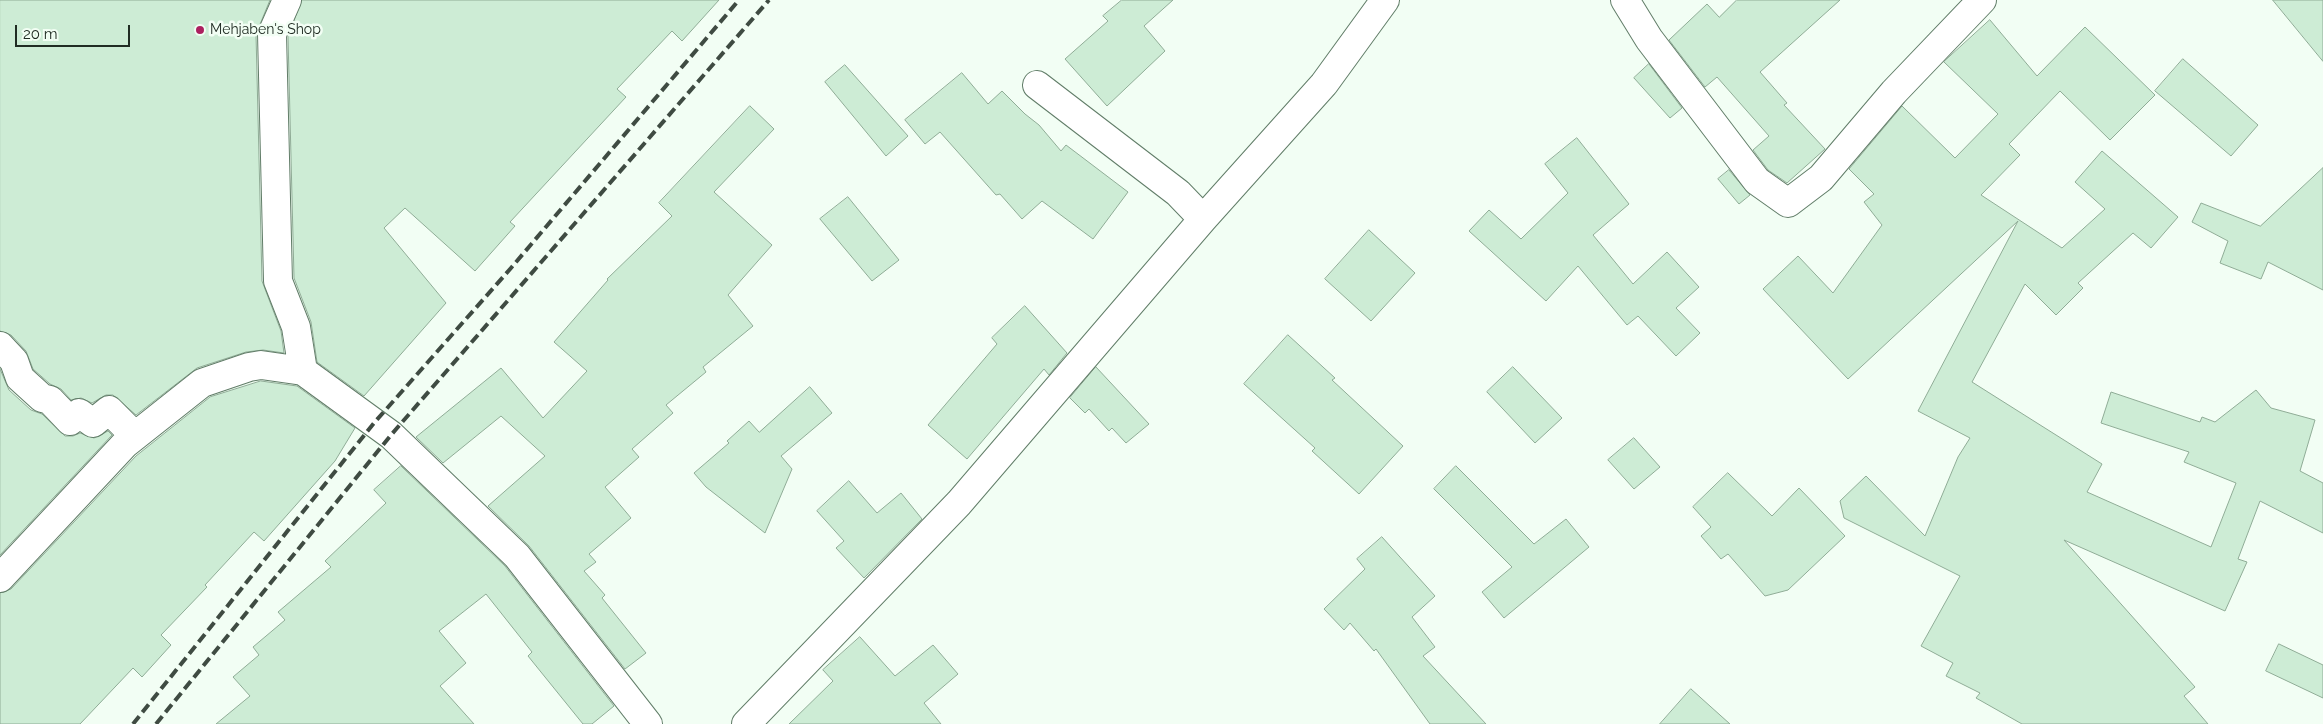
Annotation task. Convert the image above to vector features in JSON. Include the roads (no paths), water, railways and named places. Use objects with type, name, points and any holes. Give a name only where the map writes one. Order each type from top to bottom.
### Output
[{"type":"street","points":[[287,0],[272,34],[278,281],[296,327],[303,372]]},
{"type":"street","points":[[746,724],[959,503],[1203,220],[1324,84],[1385,0]]},
{"type":"street","points":[[1625,0],[1649,39],[1758,181],[1788,202],[1821,178],[1894,92],[1982,0]]},
{"type":"street","points":[[1037,85],[1178,194],[1203,220]]},
{"type":"street","points":[[0,346],[14,361],[20,378],[42,398],[50,400],[70,421],[79,413],[94,423],[110,410],[135,436]]},
{"type":"street","points":[[0,578],[124,444],[202,383],[249,366],[277,366],[303,372],[391,435],[516,556],[637,719]]},
{"type":"railway","points":[[133,724],[374,423],[511,268],[739,0]]},
{"type":"railway","points":[[156,724],[391,435],[769,0]]},
{"type":"place","name":"Mehjaben's Shop","points":[[200,30]]}]
